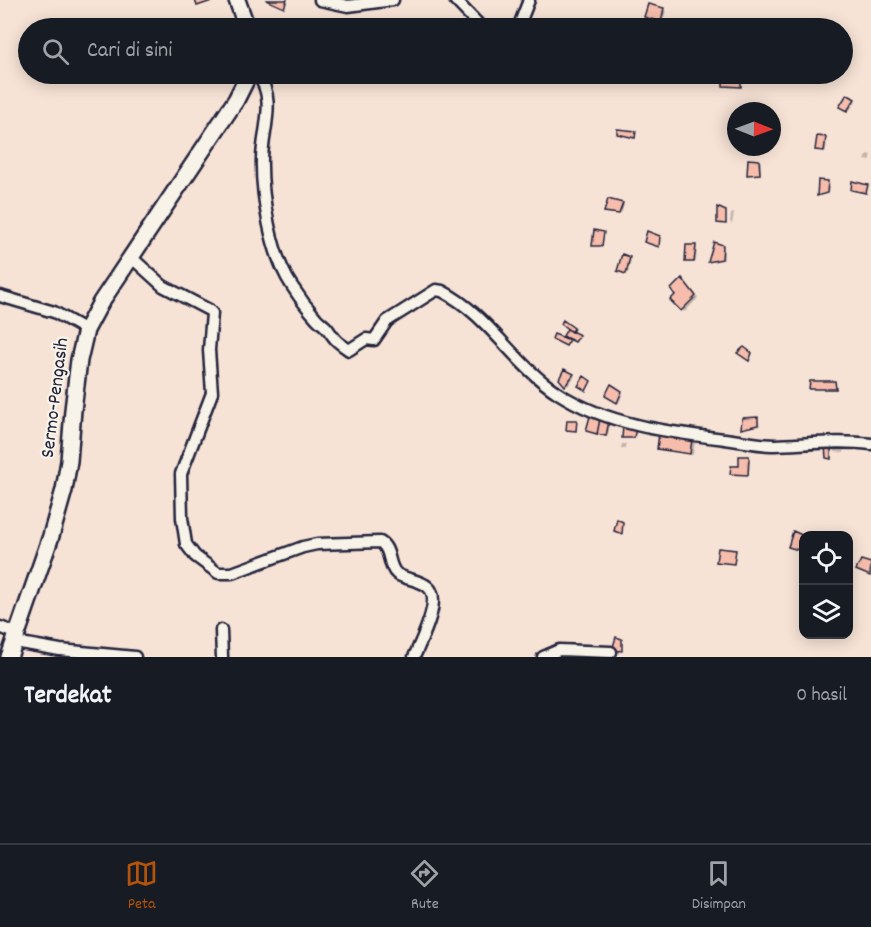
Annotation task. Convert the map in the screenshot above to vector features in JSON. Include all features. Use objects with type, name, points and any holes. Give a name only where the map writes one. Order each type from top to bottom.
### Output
[{"type":"main road","points":[[237,0],[244,18]]},
{"type":"main road","name":"Sermo-Pengasih","points":[[9,657],[51,536],[64,490],[79,360],[86,330],[101,302],[236,100],[244,84]]},
{"type":"street","points":[[320,0],[348,6],[393,0]]},
{"type":"street","points":[[455,0],[472,18]]},
{"type":"street","points":[[522,18],[529,0]]},
{"type":"street","points":[[263,84],[268,103],[262,175],[268,216],[279,263],[305,304],[327,328],[332,339],[349,350],[366,339],[374,340],[387,321],[436,290],[442,291],[482,321],[514,356],[555,392],[614,418],[647,428],[750,443],[871,444]]},
{"type":"street","points":[[131,258],[164,286],[212,313],[209,350],[213,386],[211,399],[181,474],[182,518],[189,550],[213,570],[232,573],[310,545],[380,542],[386,547],[395,572],[431,590],[432,610],[414,657]]},
{"type":"street","points":[[0,296],[54,312],[86,330]]},
{"type":"street","points":[[0,627],[16,638],[60,650],[135,657]]},
{"type":"street","points":[[221,630],[222,657]]},
{"type":"street","points":[[543,657],[559,650],[611,652]]},
{"type":"building","points":[[195,0],[212,0],[212,1],[197,6]]},
{"type":"building","points":[[266,0],[287,0],[284,8]]},
{"type":"building","points":[[648,4],[664,8],[662,18],[644,17]]},
{"type":"building","points":[[723,84],[741,84],[741,87],[723,86]]},
{"type":"building","points":[[847,94],[855,99],[847,111],[839,107]]},
{"type":"building","points":[[617,129],[636,131],[635,138],[617,134]]},
{"type":"building","points":[[817,136],[826,137],[824,151],[815,150]]},
{"type":"building","points":[[748,159],[759,160],[760,174],[747,175]]},
{"type":"building","points":[[818,180],[828,181],[827,193],[817,196]]},
{"type":"building","points":[[852,181],[868,185],[866,193],[851,190]]},
{"type":"building","points":[[608,199],[623,203],[619,214],[604,212]]},
{"type":"building","points":[[717,207],[726,211],[726,224],[717,223]]},
{"type":"building","points":[[594,230],[604,232],[602,246],[592,246]]},
{"type":"building","points":[[647,231],[660,236],[659,247],[644,242]]},
{"type":"building","points":[[714,242],[723,245],[722,259],[708,262]]},
{"type":"building","points":[[686,245],[696,245],[694,262],[685,262]]},
{"type":"building","points":[[622,254],[630,257],[626,274],[617,271]]},
{"type":"building","points":[[682,278],[696,296],[681,311],[670,300],[675,295],[671,289]]},
{"type":"building","points":[[563,320],[574,328],[572,332],[561,324]]},
{"type":"building","points":[[567,329],[580,335],[575,342],[563,336]]},
{"type":"building","points":[[554,334],[570,340],[566,346],[552,339]]},
{"type":"building","points":[[744,347],[752,353],[749,361],[737,353]]},
{"type":"building","points":[[564,369],[574,374],[565,386],[559,379]]},
{"type":"building","points":[[584,376],[591,381],[586,391],[578,386]]},
{"type":"building","points":[[810,381],[835,381],[836,389],[809,389]]},
{"type":"building","points":[[611,384],[622,391],[617,403],[605,396]]},
{"type":"building","points":[[590,416],[600,419],[597,434],[586,431]]},
{"type":"building","points":[[758,417],[758,425],[741,429],[742,418]]},
{"type":"building","points":[[600,419],[609,421],[606,436],[597,434]]},
{"type":"building","points":[[567,420],[577,420],[576,431],[566,430]]},
{"type":"building","points":[[623,426],[636,427],[634,438],[622,438]]},
{"type":"building","points":[[659,433],[692,439],[690,454],[657,449]]},
{"type":"building","points":[[825,446],[831,446],[831,459],[826,458]]},
{"type":"building","points":[[739,456],[749,456],[748,475],[730,474],[731,466],[739,466]]},
{"type":"building","points":[[617,519],[623,522],[622,534],[614,531]]},
{"type":"building","points":[[793,531],[799,534],[799,550],[788,547]]},
{"type":"building","points":[[718,548],[736,550],[734,564],[716,562]]},
{"type":"building","points":[[861,560],[871,563],[870,576],[856,570]]},
{"type":"building","points":[[616,637],[622,639],[622,651],[612,650]]}]
